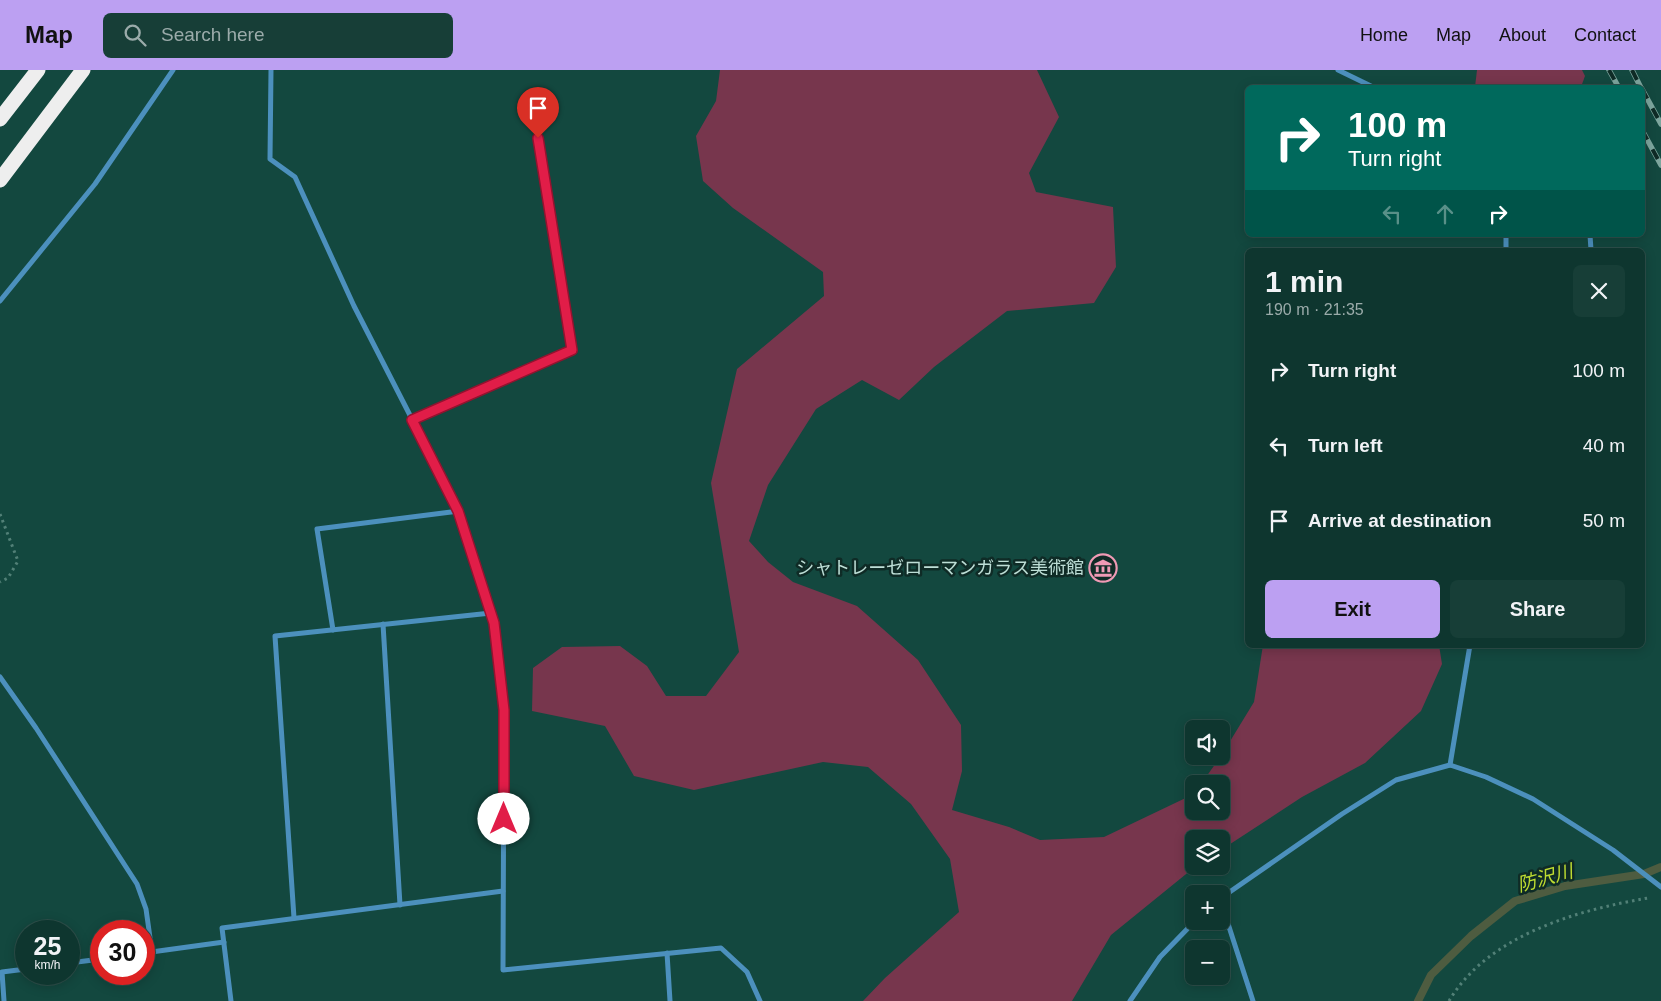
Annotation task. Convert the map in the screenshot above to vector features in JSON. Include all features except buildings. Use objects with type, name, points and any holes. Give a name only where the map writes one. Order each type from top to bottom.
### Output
[{"type":"highway","points":[[0,119],[38,70]]},
{"type":"highway","points":[[0,180],[83,70]]},
{"type":"street","points":[[0,301],[96,184],[173,70]]},
{"type":"street","points":[[271,70],[270,159],[295,177],[354,306],[458,511],[494,623],[504,710],[503,970],[721,948],[747,972],[760,1001]]},
{"type":"street","points":[[1338,70],[1369,85]]},
{"type":"street","points":[[412,420],[572,350],[538,138]]},
{"type":"street","points":[[333,630],[318,529],[458,511]]},
{"type":"street","points":[[294,918],[275,636],[491,613]]},
{"type":"street","points":[[383,624],[400,904]]},
{"type":"street","points":[[1450,765],[1470,648]]},
{"type":"street","points":[[0,677],[36,728],[137,884],[146,909],[148,920]]},
{"type":"street","points":[[1230,894],[1342,814],[1396,780],[1450,765],[1486,778],[1533,799],[1613,850],[1660,886]]},
{"type":"street","points":[[231,1001],[222,928],[503,891]]},
{"type":"street","points":[[1230,928],[1253,1001]]},
{"type":"street","points":[[1130,1001],[1160,957],[1186,930]]},
{"type":"street","points":[[155,952],[224,942]]},
{"type":"street","points":[[667,953],[670,1001]]},
{"type":"street","points":[[4,1001],[2,972],[15,970]]},
{"type":"path","points":[[0,514],[18,560],[8,578],[0,582]]},
{"type":"path","points":[[1449,1001],[1456,988],[1491,956],[1535,928],[1577,914],[1651,897]]},
{"type":"shaded area","points":[[720,70],[1037,70],[1059,117],[1029,173],[1036,192],[1113,207],[1116,267],[1094,303],[1007,311],[934,367],[899,400],[862,380],[816,409],[768,485],[749,541],[768,562],[793,582],[857,606],[918,660],[961,725],[962,771],[952,810],[1009,827],[1040,840],[1104,837],[1185,798],[1185,820],[1230,820],[1230,775],[1207,775],[1215,765],[1230,765],[1230,741],[1254,702],[1263,648],[1439,648],[1442,664],[1421,711],[1365,763],[1302,797],[1230,844],[1230,830],[1185,830],[1185,875],[1111,935],[1072,1001],[863,1001],[885,978],[959,912],[950,859],[911,804],[868,767],[823,762],[694,790],[634,776],[605,726],[532,711],[533,668],[562,647],[620,646],[647,666],[666,696],[706,696],[739,652],[711,483],[737,369],[824,296],[823,272],[733,208],[703,181],[696,136],[716,101]]},
{"type":"shaded area","points":[[1477,70],[1582,70],[1585,76],[1582,85],[1475,85]]},
{"type":"waterway","name":"防沢川","points":[[1418,1001],[1431,975],[1471,936],[1515,901],[1565,886],[1644,874],[1661,867]]},
{"type":"railway","points":[[1609,70],[1617,85]]},
{"type":"railway","points":[[1632,70],[1640,85]]},
{"type":"railway","points":[[1645,95],[1661,124]]},
{"type":"railway","points":[[1645,136],[1661,165]]},
{"type":"place","name":"シャトレーゼローマンガラス美術館","points":[[1103,568]]},
{"type":"route","points":[[504,819],[504,710],[494,623],[458,511],[412,420],[572,350],[538,138]]}]
